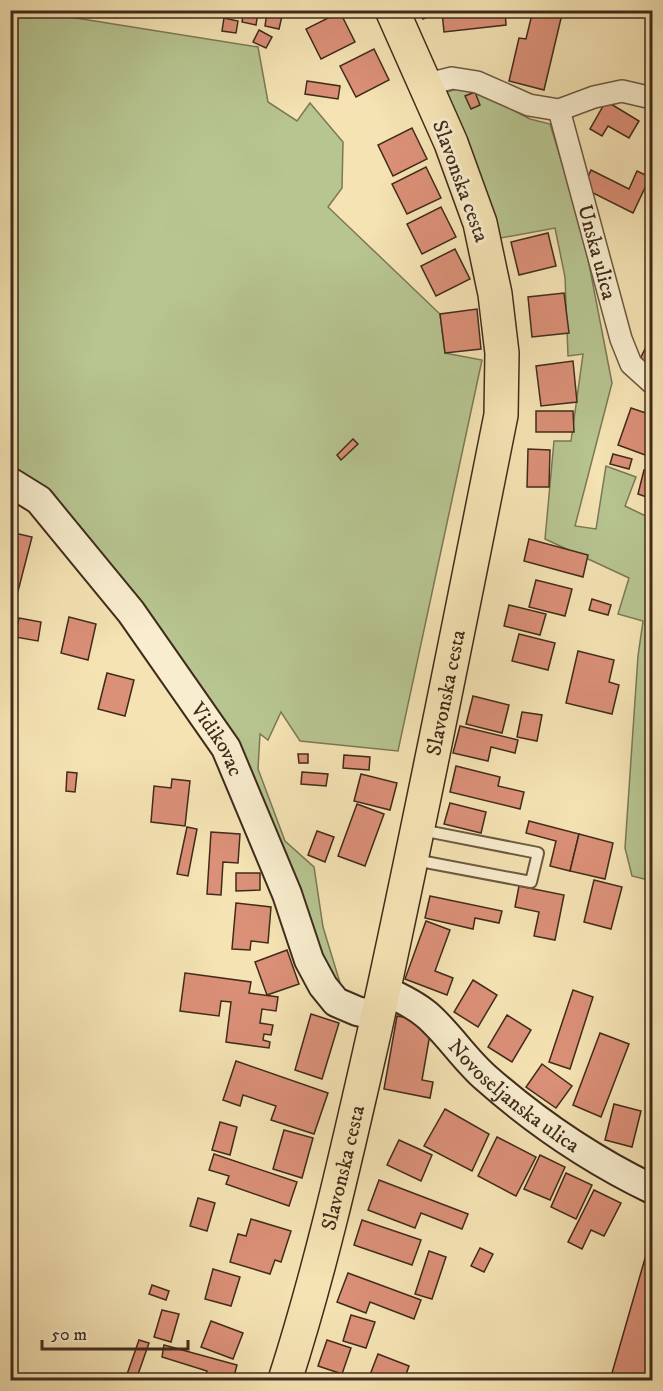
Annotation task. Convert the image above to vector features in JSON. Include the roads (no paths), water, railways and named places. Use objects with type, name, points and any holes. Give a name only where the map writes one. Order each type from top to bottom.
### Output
[{"type":"main road","name":"Slavonska cesta","points":[[285,1380],[309,1304],[345,1160],[414,844],[501,415],[502,353],[495,294],[480,223],[451,142],[392,10]]},
{"type":"street","points":[[424,85],[452,78],[477,82],[529,105],[559,110],[594,97],[622,91],[652,98]]},
{"type":"street","name":"Unska ulica","points":[[559,110],[621,339],[631,364],[652,383]]},
{"type":"street","name":"Vidikovac","points":[[10,482],[39,500],[131,612],[226,748],[286,894],[309,960],[323,986],[336,1002],[357,1011],[380,1003]]},
{"type":"street","name":"Novoseljanska ulica","points":[[380,1003],[407,1000],[426,1014],[484,1076],[545,1125],[609,1168],[652,1190]]},
{"type":"lane","points":[[414,844],[538,853],[531,882],[414,844]]}]
